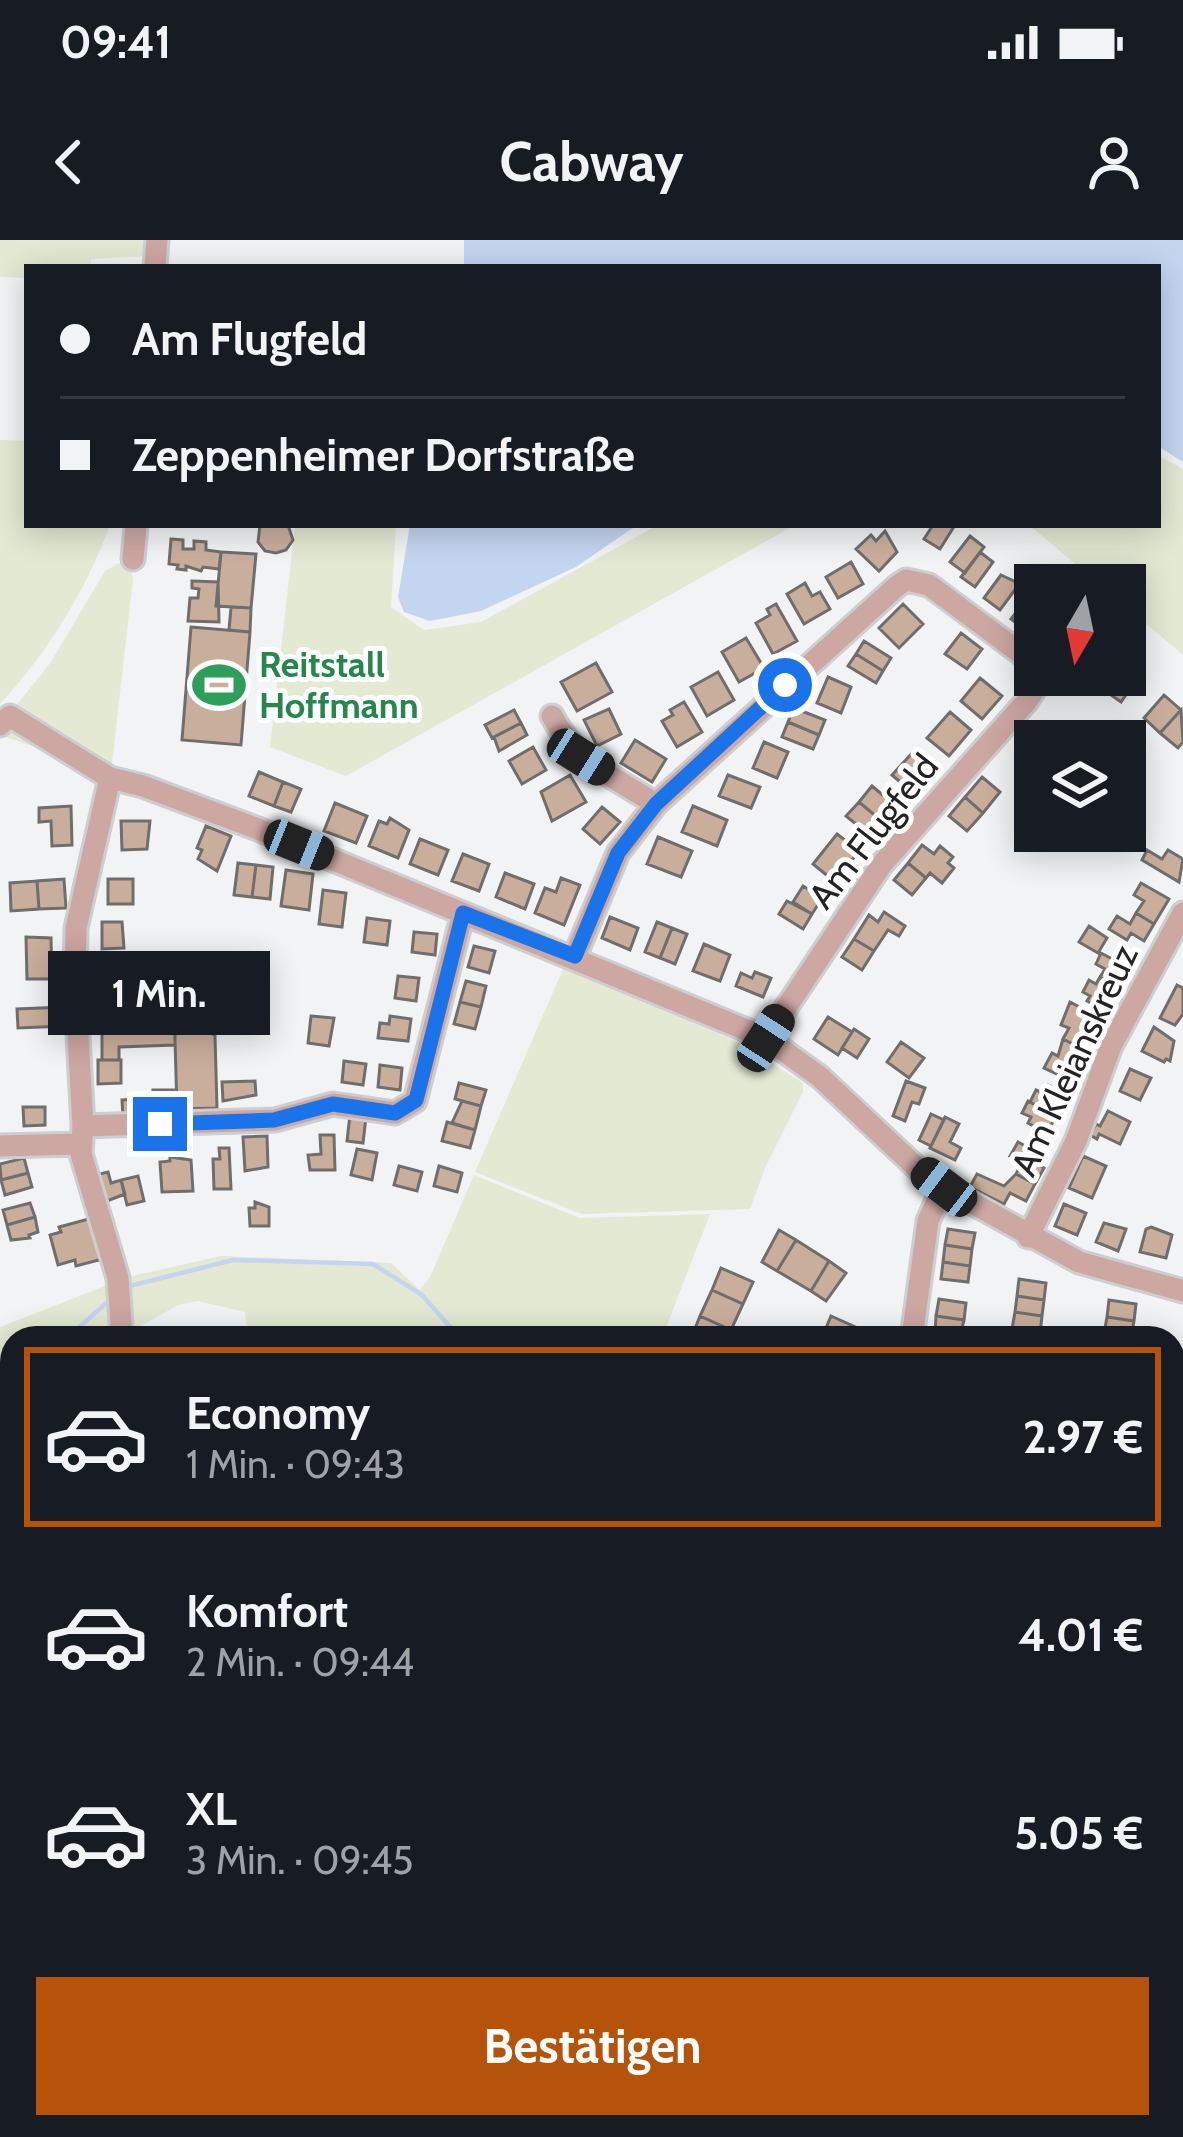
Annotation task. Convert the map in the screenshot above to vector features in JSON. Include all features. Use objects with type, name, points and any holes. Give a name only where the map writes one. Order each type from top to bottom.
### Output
[{"type":"street","points":[[133,559],[136,528]]},
{"type":"street","points":[[575,956],[618,853],[656,804],[882,596],[907,580],[929,585],[1014,648]]},
{"type":"street","name":"Am Flugfeld","points":[[766,1038],[882,864],[1030,696]]},
{"type":"street","points":[[0,724],[10,716],[110,778],[258,829],[766,1038],[820,1077],[944,1187],[1028,1237],[1091,1267],[1183,1291]]},
{"type":"street","points":[[552,716],[566,743],[581,757],[656,804]]},
{"type":"street","points":[[110,778],[76,928],[82,1135],[95,1210],[118,1278],[122,1326]]},
{"type":"street","points":[[0,1146],[274,1120],[333,1104],[388,1113],[406,1108],[416,1100],[463,913]]},
{"type":"street","name":"Am Kleianskreuz","points":[[1028,1237],[1076,1141],[1111,1046],[1183,913]]},
{"type":"street","points":[[914,1326],[928,1221],[944,1187]]},
{"type":"green space","points":[[0,240],[151,240],[150,256],[91,259],[90,264],[24,264],[24,278],[0,277]]},
{"type":"green space","points":[[0,440],[24,441],[24,528],[109,528],[64,620],[0,704]]},
{"type":"green space","points":[[1161,457],[1183,469],[1183,655],[1146,624],[1146,564],[1075,564],[1033,528],[1161,528]]},
{"type":"green space","points":[[295,528],[396,528],[391,607],[424,630],[481,622],[653,528],[790,528],[346,776],[270,747]]},
{"type":"green space","points":[[119,563],[129,567],[133,578],[111,773],[0,735],[0,726],[51,662],[105,571]]},
{"type":"green space","points":[[564,967],[736,1041],[803,1083],[750,1209],[582,1214],[475,1172]]},
{"type":"green space","points":[[474,1175],[580,1218],[710,1214],[667,1326],[247,1326],[245,1312],[198,1301],[178,1305],[141,1326],[3,1326],[128,1277],[221,1256],[391,1263],[420,1290]]},
{"type":"water","points":[[464,240],[1183,240],[1183,462],[1161,448],[1161,264],[464,264]]},
{"type":"water","points":[[410,528],[633,528],[576,567],[481,611],[430,621],[404,612],[398,597]]},
{"type":"building","points":[[260,528],[289,528],[293,540],[286,550],[276,553],[265,551],[258,542]]},
{"type":"building","points":[[931,528],[953,528],[940,549],[924,539]]},
{"type":"building","points":[[885,531],[897,552],[879,571],[856,549],[871,535],[876,541]]},
{"type":"building","points":[[970,536],[984,547],[965,573],[950,562]]},
{"type":"building","points":[[171,539],[183,540],[183,549],[194,549],[194,541],[206,542],[206,550],[221,552],[219,569],[203,567],[201,571],[186,566],[186,570],[169,564]]},
{"type":"building","points":[[221,552],[256,554],[251,608],[216,606]]},
{"type":"building","points":[[980,552],[993,562],[975,587],[961,577]]},
{"type":"building","points":[[851,562],[863,584],[838,598],[826,577]]},
{"type":"building","points":[[1001,575],[1014,581],[1014,591],[1000,610],[984,598]]},
{"type":"building","points":[[192,581],[218,582],[219,622],[188,621],[190,598],[198,598],[199,589],[192,588]]},
{"type":"building","points":[[805,583],[812,596],[820,592],[830,609],[804,624],[787,594]]},
{"type":"building","points":[[776,604],[797,641],[773,654],[756,623],[770,615],[767,609]]},
{"type":"building","points":[[903,604],[923,624],[899,648],[879,628]]},
{"type":"building","points":[[231,607],[251,608],[250,632],[229,630]]},
{"type":"building","points":[[191,627],[250,632],[241,745],[182,740]]},
{"type":"building","points":[[961,633],[982,649],[967,669],[945,654]]},
{"type":"building","points":[[746,638],[764,668],[739,682],[722,652]]},
{"type":"building","points":[[864,641],[891,658],[883,671],[856,654]]},
{"type":"building","points":[[856,654],[883,671],[876,683],[848,666]]},
{"type":"building","points":[[596,663],[612,692],[577,711],[561,682]]},
{"type":"building","points":[[718,672],[734,700],[707,716],[691,687]]},
{"type":"building","points":[[828,677],[851,687],[841,713],[817,703]]},
{"type":"building","points":[[980,678],[1002,696],[982,719],[961,701]]},
{"type":"building","points":[[1164,695],[1181,710],[1160,733],[1144,718]]},
{"type":"building","points":[[684,702],[702,732],[677,747],[662,721]]},
{"type":"building","points":[[794,708],[825,720],[819,735],[788,722]]},
{"type":"building","points":[[609,709],[621,734],[597,746],[584,720]]},
{"type":"building","points":[[514,710],[521,723],[492,738],[485,725]]},
{"type":"building","points":[[1181,710],[1183,742],[1178,748],[1160,733]]},
{"type":"building","points":[[950,712],[971,730],[949,756],[927,738]]},
{"type":"building","points":[[788,722],[819,735],[813,749],[782,737]]},
{"type":"building","points":[[521,723],[527,735],[499,751],[494,737]]},
{"type":"building","points":[[635,740],[666,759],[652,782],[621,763]]},
{"type":"building","points":[[764,742],[788,752],[777,778],[753,768]]},
{"type":"building","points":[[533,747],[546,770],[522,784],[509,761]]},
{"type":"building","points":[[913,752],[934,770],[913,793],[892,775]]},
{"type":"building","points":[[259,772],[283,782],[274,806],[249,796]]},
{"type":"building","points":[[570,775],[586,802],[552,821],[541,792]]},
{"type":"building","points":[[728,775],[760,787],[751,808],[719,796]]},
{"type":"building","points":[[982,777],[1000,792],[983,813],[965,797]]},
{"type":"building","points":[[283,782],[301,789],[291,812],[274,806]]},
{"type":"building","points":[[872,786],[897,807],[884,823],[859,802]]},
{"type":"building","points":[[965,797],[983,813],[967,831],[949,816]]},
{"type":"building","points":[[859,802],[884,823],[872,837],[846,816]]},
{"type":"building","points":[[335,803],[367,816],[356,843],[324,831]]},
{"type":"building","points":[[71,806],[72,845],[52,846],[51,821],[39,822],[39,808]]},
{"type":"building","points":[[693,806],[727,820],[717,846],[682,832]]},
{"type":"building","points":[[602,807],[620,822],[600,844],[583,829]]},
{"type":"building","points":[[390,818],[409,830],[398,858],[369,846],[379,821],[387,824]]},
{"type":"building","points":[[121,821],[150,821],[147,849],[122,850]]},
{"type":"building","points":[[206,826],[231,836],[217,871],[198,859]]},
{"type":"building","points":[[837,834],[859,851],[835,882],[813,864]]},
{"type":"building","points":[[658,837],[692,851],[681,877],[647,864]]},
{"type":"building","points":[[420,839],[448,850],[438,875],[410,864]]},
{"type":"building","points":[[922,845],[934,854],[940,846],[953,857],[948,863],[954,868],[942,883],[930,873],[926,878],[908,863]]},
{"type":"building","points":[[1168,850],[1183,859],[1179,882],[1142,860],[1146,852],[1162,859]]},
{"type":"building","points":[[463,854],[489,864],[479,891],[452,881]]},
{"type":"building","points":[[238,863],[256,865],[252,897],[234,895]]},
{"type":"building","points":[[908,863],[926,878],[912,895],[894,880]]},
{"type":"building","points":[[256,865],[273,867],[270,899],[252,897]]},
{"type":"building","points":[[286,870],[313,874],[309,910],[281,906]]},
{"type":"building","points":[[505,873],[534,884],[525,909],[496,897]]},
{"type":"building","points":[[561,878],[580,885],[564,925],[535,913],[545,888],[556,892]]},
{"type":"building","points":[[64,879],[66,908],[39,909],[37,881]]},
{"type":"building","points":[[108,879],[133,879],[133,904],[108,904]]},
{"type":"building","points":[[37,881],[39,909],[11,911],[10,883]]},
{"type":"building","points":[[1141,883],[1169,899],[1154,924],[1136,913],[1144,901],[1134,895]]},
{"type":"building","points":[[803,886],[822,898],[812,914],[793,902]]},
{"type":"building","points":[[323,890],[346,893],[342,927],[319,924]]},
{"type":"building","points":[[787,901],[812,914],[803,929],[779,914]]},
{"type":"building","points":[[884,912],[905,926],[899,936],[888,930],[874,951],[854,939],[869,915],[878,922]]},
{"type":"building","points":[[1136,913],[1154,924],[1144,941],[1131,933],[1127,940],[1109,929],[1117,916],[1130,924]]},
{"type":"building","points":[[610,917],[638,928],[630,950],[602,938]]},
{"type":"building","points":[[367,918],[390,921],[387,945],[364,942]]},
{"type":"building","points":[[102,922],[122,922],[124,948],[102,949]]},
{"type":"building","points":[[657,922],[672,928],[660,958],[645,952]]},
{"type":"building","points":[[1089,926],[1107,938],[1098,953],[1079,942]]},
{"type":"building","points":[[672,928],[687,934],[675,964],[660,958]]},
{"type":"building","points":[[414,932],[437,934],[435,955],[412,952]]},
{"type":"building","points":[[26,937],[51,938],[52,979],[27,979]]},
{"type":"building","points":[[854,939],[874,951],[862,970],[842,957]]},
{"type":"building","points":[[704,944],[730,955],[720,981],[693,971]]},
{"type":"building","points":[[474,946],[495,951],[489,973],[468,967]]},
{"type":"building","points":[[1101,953],[1129,968],[1119,986],[1100,977],[1105,969],[1096,964]]},
{"type":"building","points":[[122,966],[125,990],[99,990],[99,967]]},
{"type":"building","points":[[755,972],[771,978],[763,997],[736,986],[741,973],[752,978]]},
{"type":"building","points":[[398,976],[419,978],[416,1001],[395,998]]},
{"type":"building","points":[[1100,977],[1119,986],[1106,1011],[1087,1001],[1090,996],[1083,992],[1089,980],[1096,984]]},
{"type":"building","points":[[466,981],[486,986],[481,1007],[460,1002]]},
{"type":"building","points":[[1177,985],[1183,988],[1183,1014],[1175,1025],[1160,1018]]},
{"type":"building","points":[[146,1001],[146,1008],[174,1006],[175,1024],[127,1025],[126,1002]]},
{"type":"building","points":[[460,1002],[481,1007],[475,1029],[454,1024]]},
{"type":"building","points":[[1070,1002],[1091,1013],[1088,1019],[1101,1026],[1088,1052],[1063,1039],[1069,1028],[1061,1025]]},
{"type":"building","points":[[174,1006],[198,1006],[198,1021],[215,1036],[217,1108],[177,1109]]},
{"type":"building","points":[[64,1007],[65,1026],[18,1028],[17,1009]]},
{"type":"building","points":[[311,1016],[334,1018],[329,1046],[308,1043]]},
{"type":"building","points":[[390,1016],[411,1019],[408,1041],[378,1038],[380,1023],[389,1024]]},
{"type":"building","points":[[828,1017],[852,1032],[838,1055],[814,1039]]},
{"type":"building","points":[[175,1024],[175,1045],[119,1047],[119,1060],[102,1060],[102,1026]]},
{"type":"building","points":[[1154,1027],[1174,1041],[1170,1061],[1142,1051]]},
{"type":"building","points":[[854,1029],[869,1039],[857,1058],[842,1048]]},
{"type":"building","points":[[1063,1039],[1088,1052],[1077,1077],[1044,1068],[1052,1053],[1058,1056]]},
{"type":"building","points":[[901,1042],[924,1058],[909,1078],[887,1062]]},
{"type":"building","points":[[98,1060],[121,1060],[121,1083],[98,1084]]},
{"type":"building","points":[[344,1061],[366,1064],[363,1085],[342,1082]]},
{"type":"building","points":[[380,1065],[402,1068],[400,1090],[378,1087]]},
{"type":"building","points":[[1130,1069],[1151,1078],[1140,1100],[1120,1091]]},
{"type":"building","points":[[255,1081],[256,1095],[223,1101],[222,1082]]},
{"type":"building","points":[[906,1081],[925,1088],[919,1104],[912,1102],[905,1121],[893,1116]]},
{"type":"building","points":[[459,1083],[486,1090],[481,1106],[455,1099]]},
{"type":"building","points":[[1048,1085],[1067,1094],[1056,1116],[1030,1102],[1036,1090],[1043,1093]]},
{"type":"building","points":[[153,1090],[176,1090],[177,1114],[154,1115]]},
{"type":"building","points":[[154,1098],[154,1115],[123,1118],[122,1100]]},
{"type":"building","points":[[462,1101],[481,1106],[475,1130],[452,1123]]},
{"type":"building","points":[[1028,1101],[1056,1116],[1047,1133],[1028,1123],[1031,1117],[1022,1113]]},
{"type":"building","points":[[23,1107],[45,1107],[45,1125],[24,1126]]},
{"type":"building","points":[[1108,1111],[1130,1122],[1120,1144],[1090,1135]]},
{"type":"building","points":[[931,1114],[944,1120],[931,1146],[919,1140]]},
{"type":"building","points":[[350,1115],[366,1117],[363,1143],[347,1141]]},
{"type":"building","points":[[945,1117],[959,1124],[950,1142],[961,1148],[955,1160],[930,1148]]},
{"type":"building","points":[[447,1122],[475,1130],[470,1148],[442,1141]]},
{"type":"building","points":[[159,1130],[159,1151],[136,1152],[135,1131]]},
{"type":"building","points":[[320,1135],[334,1135],[335,1170],[310,1170],[308,1155],[321,1154]]},
{"type":"building","points":[[267,1136],[268,1167],[245,1171],[243,1137]]},
{"type":"building","points":[[1018,1142],[1044,1156],[1039,1165],[1044,1168],[1035,1184],[1016,1174],[1022,1162],[1010,1156]]},
{"type":"building","points":[[219,1148],[229,1148],[231,1189],[214,1189],[213,1159],[220,1159]]},
{"type":"building","points":[[357,1149],[377,1153],[372,1180],[351,1175]]},
{"type":"building","points":[[1083,1156],[1106,1166],[1092,1198],[1069,1188]]},
{"type":"building","points":[[170,1157],[191,1160],[193,1191],[162,1192],[160,1162]]},
{"type":"building","points":[[24,1158],[28,1173],[1,1180],[0,1164]]},
{"type":"building","points":[[399,1166],[422,1172],[417,1191],[394,1185]]},
{"type":"building","points":[[439,1166],[462,1173],[457,1192],[434,1186]]},
{"type":"building","points":[[108,1172],[111,1183],[121,1180],[125,1194],[102,1203],[95,1175]]},
{"type":"building","points":[[28,1173],[32,1187],[5,1195],[1,1180]]},
{"type":"building","points":[[977,1174],[1004,1186],[1016,1174],[1035,1184],[1026,1201],[1010,1193],[1004,1204],[970,1187]]},
{"type":"building","points":[[138,1176],[144,1201],[127,1205],[121,1180]]},
{"type":"building","points":[[255,1202],[269,1207],[269,1226],[250,1226],[249,1208],[255,1208]]},
{"type":"building","points":[[30,1203],[35,1217],[7,1225],[3,1210]]},
{"type":"building","points":[[1064,1204],[1086,1213],[1077,1235],[1055,1226]]},
{"type":"building","points":[[35,1217],[38,1232],[11,1240],[7,1225]]},
{"type":"building","points":[[92,1218],[103,1259],[58,1265],[50,1235],[61,1232],[59,1227]]},
{"type":"building","points":[[1104,1223],[1126,1229],[1118,1251],[1096,1242]]},
{"type":"building","points":[[948,1229],[975,1233],[972,1249],[945,1245]]},
{"type":"building","points":[[1146,1229],[1172,1235],[1166,1258],[1140,1252]]},
{"type":"building","points":[[779,1230],[796,1240],[777,1271],[762,1262]]},
{"type":"building","points":[[796,1240],[829,1261],[811,1291],[777,1271]]},
{"type":"building","points":[[945,1245],[972,1249],[970,1266],[943,1262]]},
{"type":"building","points":[[829,1261],[846,1273],[826,1301],[811,1291]]},
{"type":"building","points":[[943,1262],[970,1266],[968,1282],[941,1279]]},
{"type":"building","points":[[721,1268],[753,1282],[743,1304],[712,1290]]},
{"type":"building","points":[[1019,1279],[1046,1283],[1044,1300],[1017,1296]]},
{"type":"building","points":[[712,1290],[743,1304],[733,1326],[700,1316]]},
{"type":"building","points":[[1017,1296],[1044,1300],[1042,1316],[1015,1312]]},
{"type":"building","points":[[939,1299],[966,1303],[964,1320],[936,1316]]},
{"type":"building","points":[[1109,1300],[1136,1304],[1134,1321],[1107,1317]]},
{"type":"building","points":[[1015,1312],[1042,1316],[1041,1326],[1013,1326]]},
{"type":"building","points":[[700,1316],[722,1326],[696,1326]]},
{"type":"building","points":[[831,1316],[853,1326],[827,1326]]},
{"type":"building","points":[[936,1316],[964,1320],[962,1326],[935,1326]]},
{"type":"building","points":[[1107,1317],[1134,1321],[1133,1326],[1105,1326]]},
{"type":"waterway","points":[[126,1287],[233,1260],[373,1264],[422,1295],[449,1326]]},
{"type":"waterway","points":[[80,1326],[112,1298]]},
{"type":"place","name":"Reitstall Hoffmann","points":[[219,685]]},
{"type":"route","points":[[160,1124],[274,1120],[333,1104],[388,1113],[406,1108],[416,1100],[463,913],[575,956],[618,853],[656,804],[785,685]]}]
